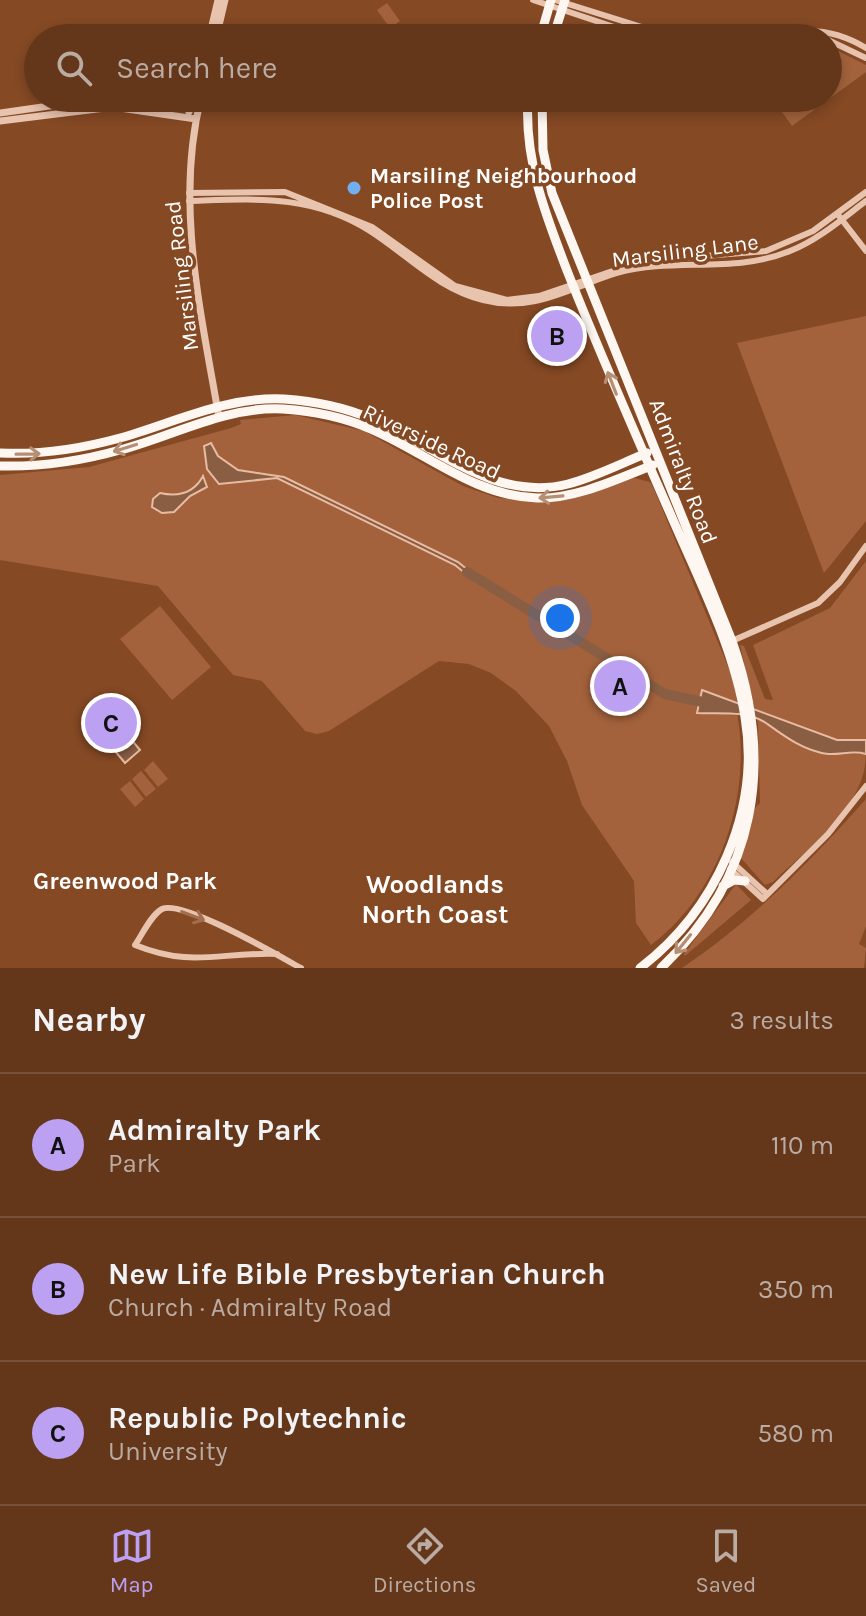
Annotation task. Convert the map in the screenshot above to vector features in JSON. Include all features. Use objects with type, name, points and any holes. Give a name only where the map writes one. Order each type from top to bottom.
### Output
[{"type":"main road","points":[[547,24],[557,4]]},
{"type":"main road","points":[[555,24],[557,4]]},
{"type":"main road","name":"Admiralty Road","points":[[528,112],[528,137],[536,181],[573,287],[732,641],[750,719],[752,796],[729,865]]},
{"type":"main road","name":"Admiralty Road","points":[[542,112],[547,175],[649,452]]},
{"type":"main road","name":"Riverside Road","points":[[0,453],[36,454],[75,448],[268,399],[341,408],[373,419],[475,474],[535,487],[568,484],[649,452]]},
{"type":"main road","name":"Riverside Road","points":[[0,466],[90,457],[218,413],[278,409],[338,417],[382,434],[472,483],[514,495],[568,495],[655,464]]},
{"type":"main road","name":"Admiralty Road","points":[[655,464],[747,705]]},
{"type":"main road","points":[[661,968],[697,928],[723,886],[729,865]]},
{"type":"main road","points":[[640,968],[689,919],[729,865]]},
{"type":"main road","points":[[723,886],[734,880],[745,881]]},
{"type":"street","points":[[212,24],[218,0]]},
{"type":"street","points":[[219,24],[225,0]]},
{"type":"street","points":[[533,0],[628,24]]},
{"type":"street","points":[[557,4],[610,24]]},
{"type":"street","points":[[842,36],[866,48]]},
{"type":"street","points":[[842,47],[866,58]]},
{"type":"street","points":[[0,113],[24,110]]},
{"type":"street","points":[[0,121],[73,112]]},
{"type":"street","points":[[149,112],[192,118]]},
{"type":"street","name":"Marsiling Road","points":[[193,112],[189,197],[196,282],[218,413]]},
{"type":"street","name":"Marsiling Lane","points":[[189,197],[285,192],[372,227],[431,273],[455,286],[507,300],[573,287],[651,259],[726,257],[766,251],[805,236],[866,201]]},
{"type":"street","name":"Marsiling Lane","points":[[839,216],[866,192]]},
{"type":"street","points":[[839,216],[866,251]]},
{"type":"street","points":[[732,641],[818,603],[840,582],[866,546]]},
{"type":"street","points":[[765,896],[828,834],[866,786]]},
{"type":"street","points":[[729,865],[765,896]]},
{"type":"street","points":[[729,865],[765,896]]},
{"type":"street","points":[[277,954],[242,954],[190,965],[168,963],[135,945],[158,912],[171,907],[277,954],[301,968]]},
{"type":"shaded area","points":[[387,3],[400,21],[387,24],[377,10]]},
{"type":"shaded area","points":[[842,53],[866,65],[866,72],[842,90]]},
{"type":"shaded area","points":[[782,112],[811,112],[792,126]]},
{"type":"shaded area","points":[[866,316],[866,521],[824,573],[737,343]]},
{"type":"shaded area","points":[[295,415],[364,431],[463,486],[498,498],[553,501],[630,477],[650,482],[730,671],[739,702],[735,703],[740,736],[736,803],[714,868],[697,897],[676,923],[651,945],[636,923],[634,881],[582,805],[567,761],[549,726],[516,691],[491,673],[469,664],[439,661],[329,731],[317,734],[305,731],[262,681],[233,675],[158,586],[0,560],[0,475],[89,467],[231,428],[241,424],[240,420]]},
{"type":"shaded area","points":[[211,443],[218,456],[238,470],[284,477],[458,562],[478,578],[476,582],[455,565],[277,478],[219,484],[207,469],[204,446]]},
{"type":"shaded area","points":[[203,476],[207,487],[190,496],[174,512],[162,513],[152,507],[153,499],[160,493],[185,492]]},
{"type":"shaded area","points":[[866,561],[866,740],[837,740],[763,712],[828,754],[866,754],[863,773],[856,792],[833,825],[773,882],[765,885],[741,858],[754,809],[760,803],[758,724],[740,645],[744,646],[765,699],[773,700],[753,645],[830,608]]},
{"type":"shaded area","points":[[160,606],[211,667],[172,700],[120,639]]},
{"type":"shaded area","points":[[702,690],[837,740],[866,740],[866,754],[828,754],[811,750],[750,716],[697,713]]},
{"type":"shaded area","points":[[114,719],[140,750],[125,763],[99,732]]},
{"type":"shaded area","points":[[153,761],[168,779],[158,787],[144,770]]},
{"type":"shaded area","points":[[141,771],[156,789],[146,797],[132,779]]},
{"type":"shaded area","points":[[130,781],[144,799],[135,807],[120,789]]},
{"type":"shaded area","points":[[866,799],[866,926],[859,944],[866,948],[864,968],[682,968],[732,931],[779,890]]},
{"type":"shaded area","points":[[736,884],[751,900],[685,956],[684,954]]},
{"type":"waterway","points":[[467,572],[665,694],[712,704]]},
{"type":"place","name":"Marsiling Neighbourhood Police Post","points":[[354,188]]},
{"type":"place","name":"New Life Bible Presbyterian Church","points":[[557,336]]},
{"type":"place","name":"Admiralty Park","points":[[620,686]]},
{"type":"place","name":"Republic Polytechnic","points":[[111,723]]},
{"type":"district","name":"Greenwood Park","points":[[125,881]]},
{"type":"district","name":"Woodlands North Coast","points":[[435,899]]}]
